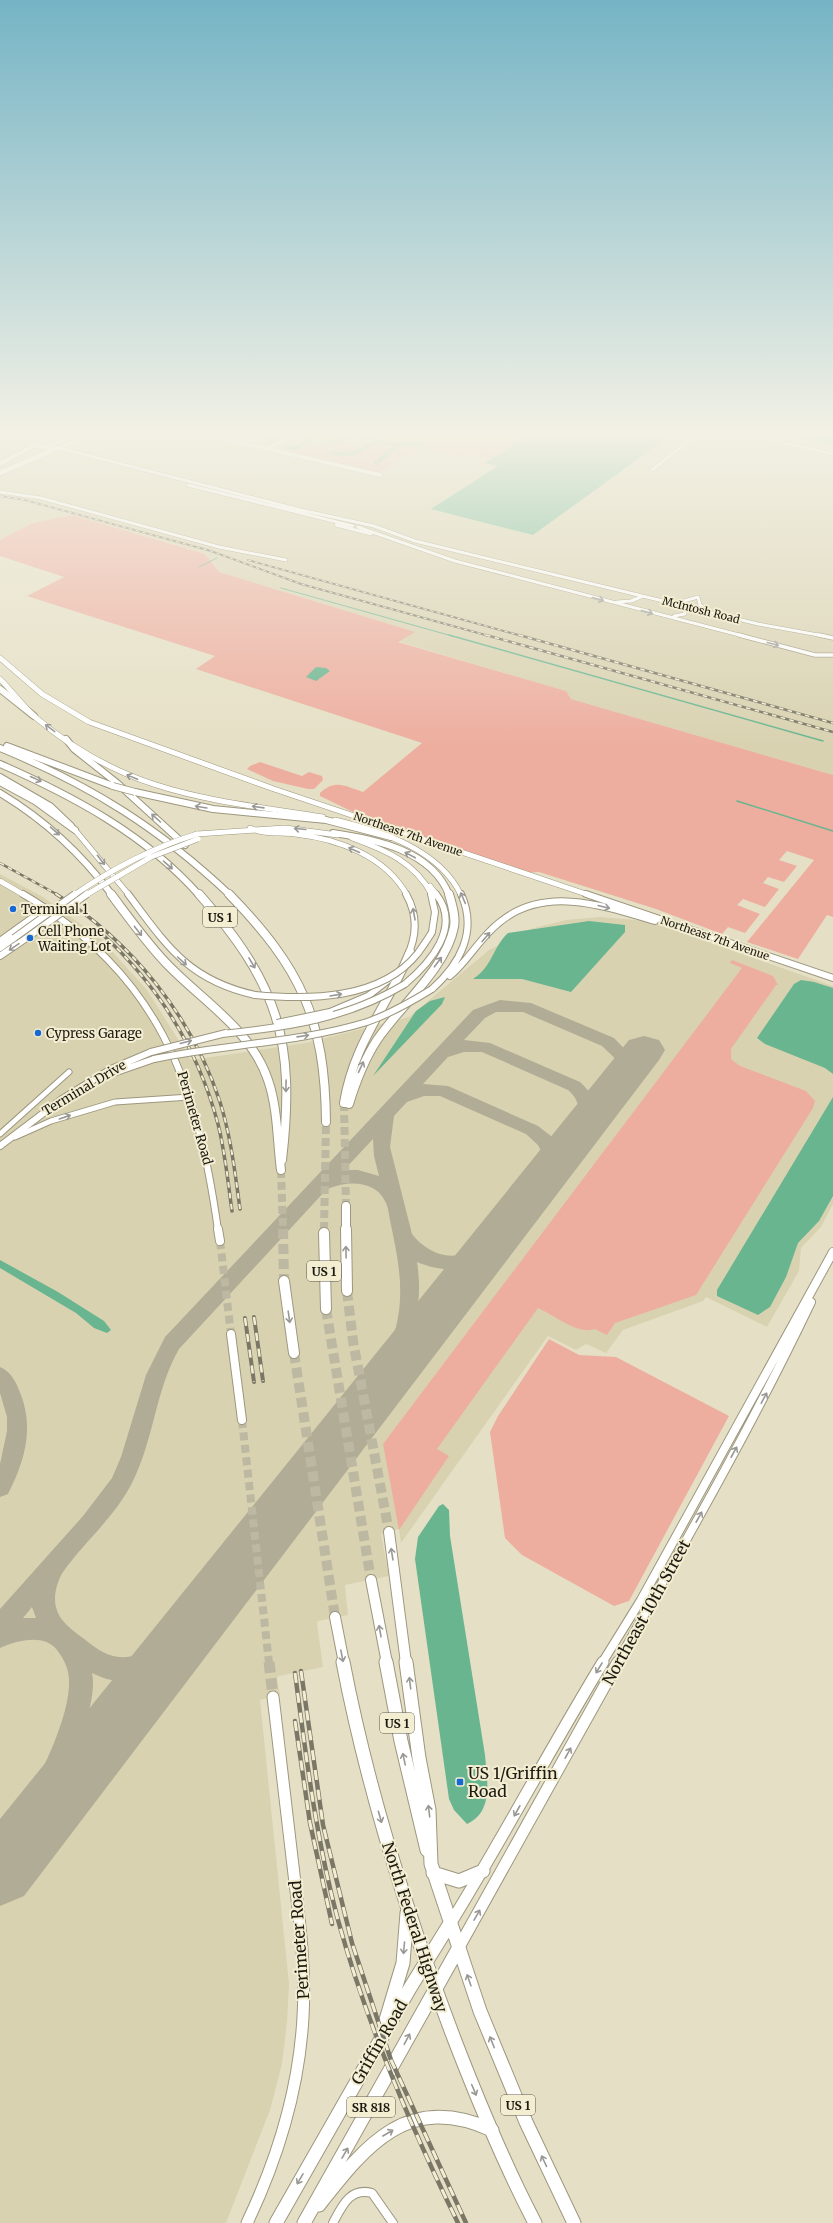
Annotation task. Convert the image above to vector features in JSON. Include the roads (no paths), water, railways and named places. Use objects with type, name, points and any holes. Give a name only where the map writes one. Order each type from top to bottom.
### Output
[{"type":"highway","points":[[0,689],[34,716]]},
{"type":"highway","points":[[0,782],[35,801],[75,830]]},
{"type":"highway","points":[[0,793],[37,817],[66,840],[89,866],[156,951],[176,973],[228,1018],[249,1044],[264,1068],[273,1095],[278,1123],[277,1145],[281,1170]]},
{"type":"main road","points":[[66,740],[74,749],[122,788],[216,874],[230,896]]},
{"type":"main road","points":[[0,743],[113,786],[135,792],[213,809],[326,820],[391,837]]},
{"type":"main road","name":"US 1","points":[[0,748],[63,775],[126,810],[183,851],[230,896],[273,945],[304,994],[322,1051],[325,1082],[326,1122]]},
{"type":"main road","name":"US 1","points":[[0,764],[65,794],[133,836],[190,884],[213,909],[234,936],[267,990],[277,1016],[283,1043],[286,1087],[281,1170]]},
{"type":"main road","points":[[0,777],[50,806],[75,830]]},
{"type":"main road","points":[[333,833],[369,838],[396,848],[421,862],[444,885],[452,900],[455,914],[454,931],[448,946],[371,1048],[346,1103],[349,1073],[359,1046],[403,969],[410,952]]},
{"type":"main road","points":[[346,1206],[348,1291]]},
{"type":"main road","name":"US 1","points":[[324,1233],[326,1310]]},
{"type":"main road","points":[[284,1281],[294,1353]]},
{"type":"main road","points":[[389,1532],[422,1780],[429,1810],[432,1869],[451,1880],[460,1882],[483,1871]]},
{"type":"main road","name":"US 1","points":[[371,1580],[402,1748],[432,1869],[480,2011],[509,2083],[543,2160],[574,2223]]},
{"type":"main road","name":"North Federal Highway","points":[[335,1617],[360,1745],[407,1909],[435,1989],[492,2130],[535,2223]]},
{"type":"main road","points":[[382,2036],[402,1963],[407,1909]]},
{"type":"main road","name":"Griffin Road","points":[[276,2223],[425,1962],[450,1925]]},
{"type":"main road","name":"Griffin Road","points":[[305,2223],[458,1949]]},
{"type":"main road","points":[[305,2223],[363,2151],[381,2137],[399,2127],[417,2119],[447,2117],[465,2119],[492,2130]]},
{"type":"street","points":[[193,540],[219,547],[286,560]]},
{"type":"street","name":"McIntosh Road","points":[[395,540],[400,541]]},
{"type":"street","name":"McIntosh Road","points":[[396,540],[473,565],[663,616],[815,655],[833,655]]},
{"type":"street","name":"McIntosh Road","points":[[412,540],[719,615],[833,638]]},
{"type":"street","points":[[469,553],[458,557],[473,565]]},
{"type":"street","points":[[610,602],[631,601],[643,596]]},
{"type":"street","points":[[674,604],[698,597],[700,605],[719,615]]},
{"type":"street","points":[[653,599],[678,607],[686,612],[681,616],[663,616]]},
{"type":"street","points":[[815,655],[833,658]]},
{"type":"street","name":"Northeast 7th Avenue","points":[[0,658],[16,673],[65,709],[89,722],[527,876],[833,978]]},
{"type":"street","points":[[0,679],[34,716],[66,740],[114,770],[168,790],[216,801],[339,820],[366,827],[391,837],[420,852],[442,869],[458,889],[466,906],[468,924],[466,942],[457,961],[438,984]]},
{"type":"street","points":[[153,1055],[222,1034],[330,1012],[358,1001],[378,989],[401,967],[410,952],[415,923],[413,908],[402,886],[386,869],[363,854],[331,841],[296,834],[261,832],[250,828]]},
{"type":"street","points":[[0,948],[115,868],[156,847],[197,836],[250,828],[289,828],[333,833],[365,842],[396,855],[412,867],[437,893],[443,904],[445,923],[444,934],[432,958],[405,984],[377,1001],[335,1017],[300,1024],[222,1034]]},
{"type":"street","points":[[75,830],[179,958],[191,968],[213,982],[228,988],[255,995],[309,998],[360,989],[386,979],[406,966],[422,950],[432,932],[435,916],[434,904],[425,881]]},
{"type":"street","points":[[0,956],[116,874],[158,852],[197,836]]},
{"type":"street","name":"Perimeter Road","points":[[0,881],[46,908],[96,947],[137,992],[170,1045],[192,1097],[208,1156],[220,1240]]},
{"type":"street","points":[[153,1055],[342,1029],[395,1012],[432,989],[463,964],[502,919],[524,908],[545,903],[569,902],[597,906],[701,937],[734,944]]},
{"type":"street","points":[[0,941],[46,908]]},
{"type":"street","name":"Terminal Drive","points":[[2,1145],[48,1108],[83,1087],[153,1055]]},
{"type":"street","points":[[0,1134],[69,1072]]},
{"type":"street","points":[[2,1145],[36,1127],[96,1106],[132,1100],[192,1097]]},
{"type":"street","name":"Northeast 10th Street","points":[[450,1925],[483,1871],[570,1716],[665,1567],[745,1433],[793,1341],[833,1252]]},
{"type":"street","name":"Northeast 10th Street","points":[[458,1949],[825,1269]]},
{"type":"street","points":[[232,1334],[242,1420]]},
{"type":"street","points":[[745,1415],[747,1424],[745,1433]]},
{"type":"street","name":"Perimeter Road","points":[[247,2223],[267,2178],[282,2135],[296,2074],[303,2017],[303,1960],[273,1697]]},
{"type":"street","points":[[333,2223],[346,2199],[354,2193],[362,2191],[372,2193],[393,2223]]},
{"type":"waterway","points":[[199,567],[217,558]]},
{"type":"waterway","points":[[281,588],[452,636]]},
{"type":"waterway","points":[[449,635],[823,741]]},
{"type":"waterway","points":[[737,801],[833,831]]},
{"type":"tunnel","points":[[344,1103],[346,1206]]},
{"type":"tunnel","points":[[324,1230],[326,1122]]},
{"type":"tunnel","points":[[281,1170],[283,1230]]},
{"type":"tunnel","points":[[283,1229],[284,1281]]},
{"type":"tunnel","points":[[220,1241],[231,1334]]},
{"type":"tunnel","points":[[347,1291],[353,1341],[389,1532]]},
{"type":"tunnel","points":[[326,1309],[371,1580]]},
{"type":"tunnel","points":[[294,1353],[335,1617]]},
{"type":"tunnel","points":[[242,1420],[269,1663]]},
{"type":"tunnel","points":[[269,1662],[273,1697]]},
{"type":"railway","points":[[170,540],[211,551],[301,584],[489,636]]},
{"type":"railway","points":[[248,560],[522,636]]},
{"type":"railway","points":[[486,635],[833,732]]},
{"type":"railway","points":[[519,635],[833,723]]},
{"type":"railway","points":[[0,863],[58,895]]},
{"type":"railway","points":[[56,894],[84,913],[134,958],[176,1011],[193,1040],[208,1070],[224,1115],[240,1209]]},
{"type":"railway","points":[[101,933],[141,974],[158,997],[187,1044],[210,1096],[218,1124],[232,1211]]},
{"type":"railway","points":[[254,1317],[263,1381]]},
{"type":"railway","points":[[245,1318],[254,1382]]},
{"type":"railway","points":[[301,1671],[323,1825],[352,1943],[391,2060],[466,2223]]},
{"type":"railway","points":[[295,1673],[318,1828],[330,1890],[338,1920],[362,1998],[391,2074],[423,2149],[458,2223]]},
{"type":"railway","points":[[295,1721],[310,1823],[332,1924]]},
{"type":"place","name":"Terminal 1","points":[[13,909]]},
{"type":"place","name":"Cell Phone Waiting Lot","points":[[30,938]]},
{"type":"place","name":"Cypress Garage","points":[[38,1033]]},
{"type":"place","name":"US 1/Griffin Road","points":[[460,1782]]}]
